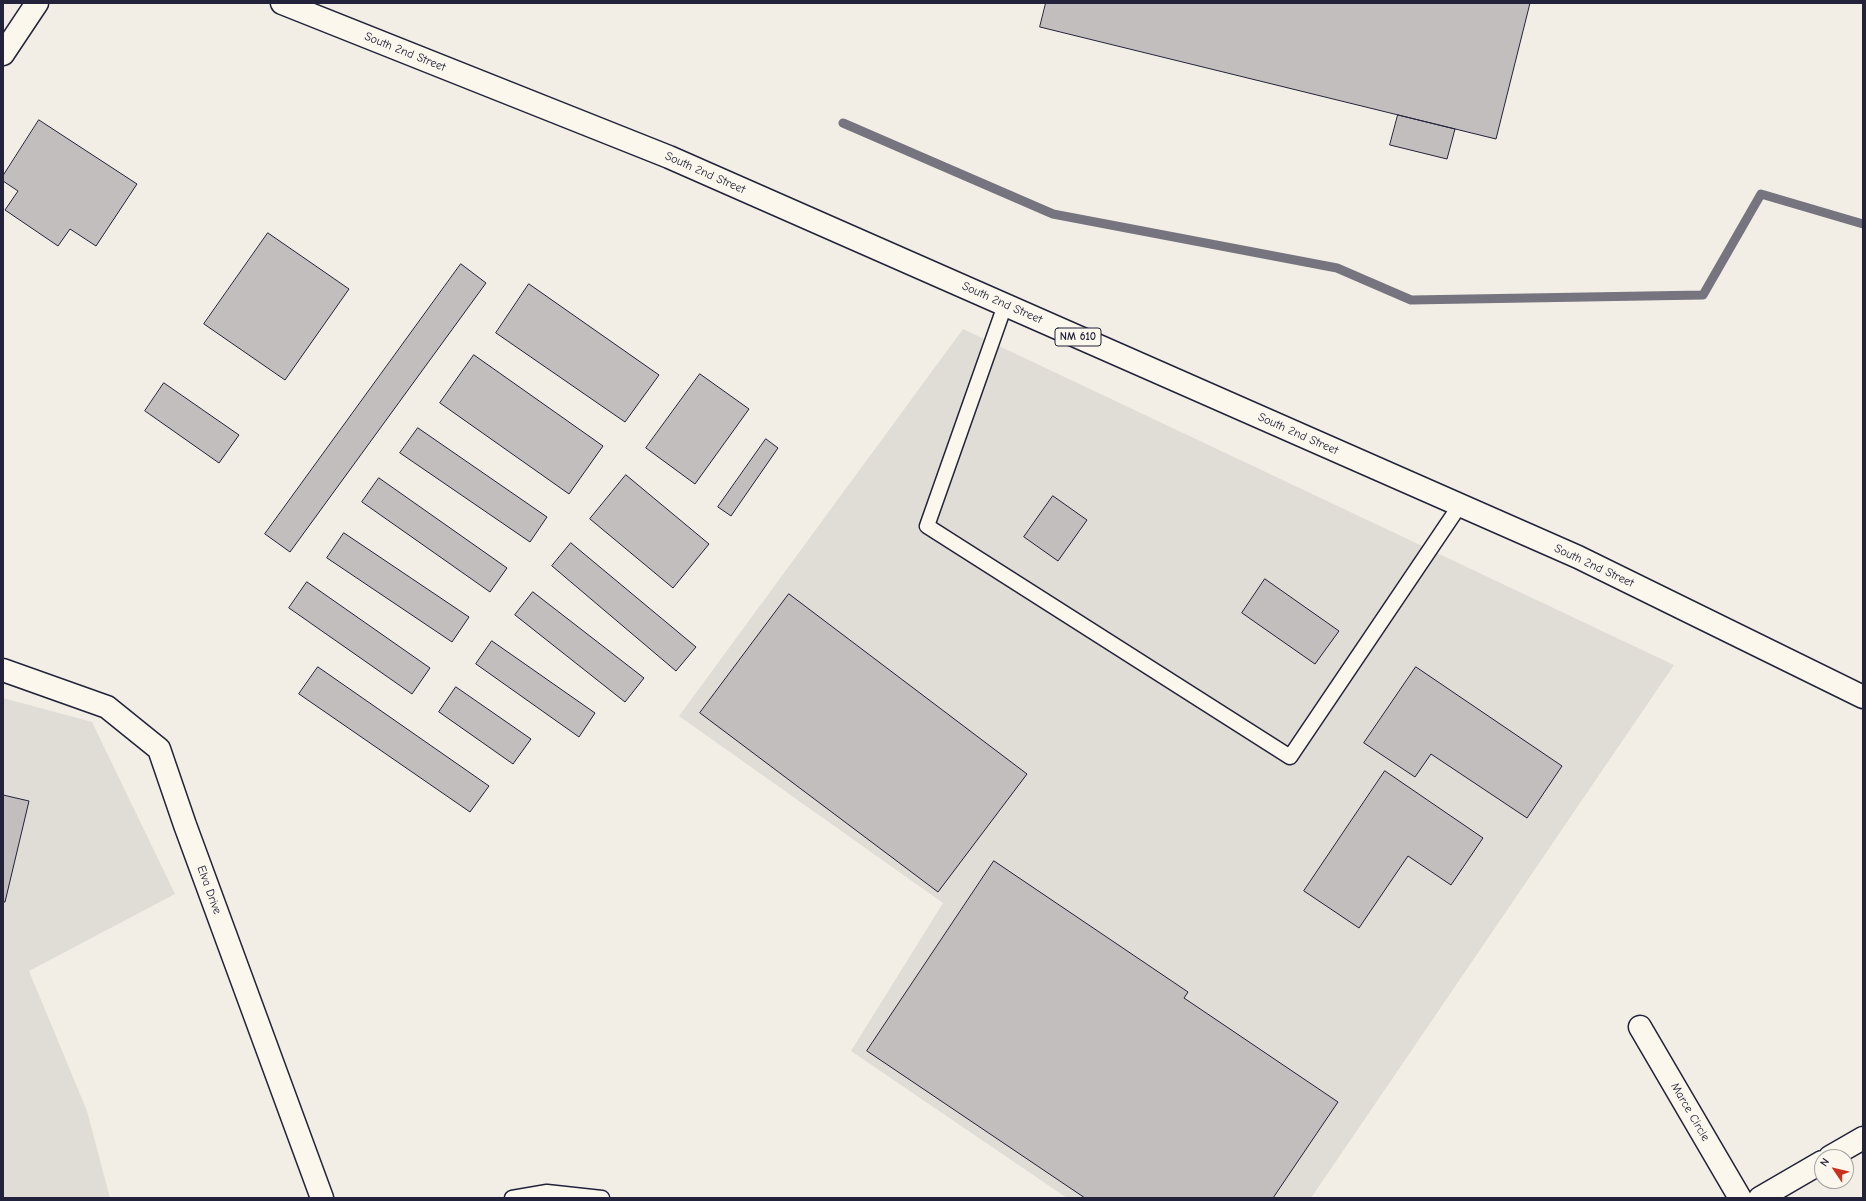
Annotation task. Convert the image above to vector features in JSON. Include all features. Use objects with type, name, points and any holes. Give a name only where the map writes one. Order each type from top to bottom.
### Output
[{"type":"main road","points":[[3,54],[37,3]]},
{"type":"main road","name":"South 2nd Street","points":[[282,3],[670,157],[1578,557],[1863,697]]},
{"type":"main road","name":"Elva Drive","points":[[3,670],[107,707],[160,749],[185,825],[322,1198]]},
{"type":"main road","name":"Marce Circle","points":[[1640,1027],[1740,1198]]},
{"type":"main road","points":[[1844,1149],[1863,1138]]},
{"type":"main road","points":[[1760,1198],[1814,1167]]},
{"type":"lane","points":[[1005,305],[927,526],[1290,757],[1460,505]]},
{"type":"lane","points":[[512,1198],[547,1192],[602,1198]]},
{"type":"shaded area","points":[[963,329],[1674,665],[1311,1198],[1067,1198],[851,1051],[943,903],[679,716]]},
{"type":"shaded area","points":[[3,698],[92,722],[175,894],[29,971],[87,1111],[110,1198],[3,1198]]},
{"type":"building","points":[[1046,3],[1530,3],[1496,139],[1040,27]]},
{"type":"building","points":[[1398,115],[1455,129],[1447,159],[1390,145]]},
{"type":"building","points":[[39,120],[137,184],[96,246],[70,229],[58,246],[5,210],[18,191],[3,181],[3,176]]},
{"type":"building","points":[[268,233],[349,289],[285,380],[204,324]]},
{"type":"building","points":[[461,264],[486,283],[290,552],[265,534]]},
{"type":"building","points":[[529,284],[659,375],[625,422],[496,333]]},
{"type":"building","points":[[474,355],[603,446],[569,494],[440,403]]},
{"type":"building","points":[[700,374],[749,409],[695,484],[646,448]]},
{"type":"building","points":[[164,383],[239,435],[219,463],[145,411]]},
{"type":"building","points":[[418,428],[547,517],[530,542],[400,453]]},
{"type":"building","points":[[766,439],[778,448],[731,516],[718,507]]},
{"type":"building","points":[[626,475],[709,544],[673,588],[590,519]]},
{"type":"building","points":[[379,478],[507,568],[490,592],[362,502]]},
{"type":"building","points":[[1053,496],[1087,520],[1058,561],[1024,537]]},
{"type":"building","points":[[344,533],[469,617],[452,642],[327,558]]},
{"type":"building","points":[[571,543],[696,647],[676,671],[552,566]]},
{"type":"building","points":[[1265,579],[1339,631],[1315,664],[1242,613]]},
{"type":"building","points":[[307,582],[430,668],[412,694],[289,608]]},
{"type":"building","points":[[533,592],[644,678],[625,702],[515,615]]},
{"type":"building","points":[[789,594],[1027,774],[938,892],[700,713]]},
{"type":"building","points":[[492,641],[595,713],[579,737],[476,664]]},
{"type":"building","points":[[318,667],[489,786],[470,812],[299,694]]},
{"type":"building","points":[[1416,667],[1562,766],[1527,818],[1431,754],[1415,777],[1364,743]]},
{"type":"building","points":[[456,687],[531,739],[513,764],[439,712]]},
{"type":"building","points":[[1385,771],[1483,838],[1451,885],[1408,856],[1359,928],[1304,891]]},
{"type":"building","points":[[3,795],[29,801],[5,902],[3,902]]},
{"type":"building","points":[[994,861],[1188,992],[1184,998],[1338,1102],[1273,1198],[1085,1198],[867,1051]]},
{"type":"waterway","points":[[843,123],[1053,214],[1337,268],[1411,300],[1703,295],[1761,194],[1863,224]]}]
